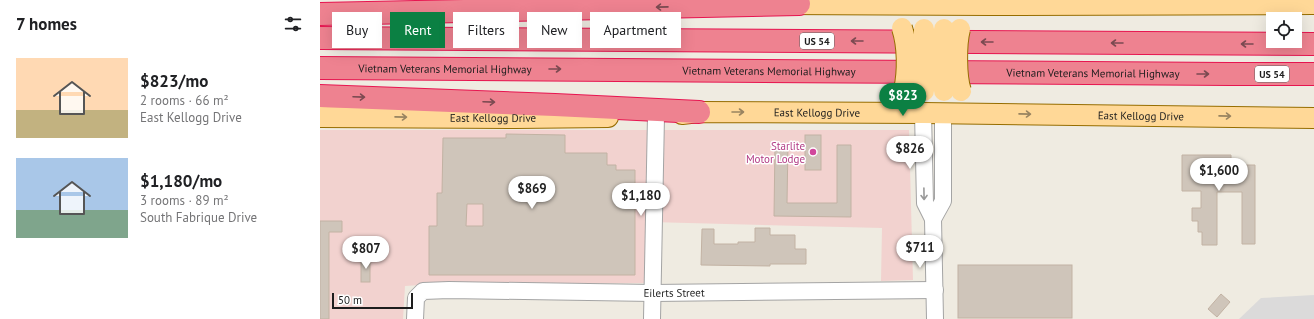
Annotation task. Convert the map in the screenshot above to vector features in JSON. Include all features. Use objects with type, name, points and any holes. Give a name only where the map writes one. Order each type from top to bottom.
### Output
[{"type":"highway","points":[[320,14],[799,4]]},
{"type":"highway","name":"US 54","points":[[320,38],[1314,44]]},
{"type":"highway","name":"Vietnam Veterans Memorial Highway","points":[[320,68],[1314,74]]},
{"type":"highway","points":[[1229,74],[1314,78]]},
{"type":"highway","points":[[320,96],[699,112]]},
{"type":"main road","points":[[700,0],[869,5],[924,2],[989,5],[1314,4]]},
{"type":"main road","points":[[923,113],[924,2]]},
{"type":"main road","points":[[943,113],[958,79],[958,36],[952,29],[945,2]]},
{"type":"main road","points":[[869,5],[891,14],[898,20],[906,39],[906,80],[904,90],[901,96],[891,106],[874,112]]},
{"type":"main road","points":[[952,29],[962,23],[971,13],[989,5]]},
{"type":"main road","points":[[952,91],[973,105],[992,114]]},
{"type":"main road","name":"East Kellogg Drive","points":[[320,116],[516,118],[656,116],[699,112],[874,112],[1314,118]]},
{"type":"street","points":[[923,113],[925,203],[933,219],[935,319]]},
{"type":"street","points":[[933,219],[943,201],[943,113]]},
{"type":"street","points":[[652,319],[656,116]]},
{"type":"street","name":"Eilerts Street","points":[[415,319],[416,298],[423,292],[449,290],[653,293],[935,290]]},
{"type":"shaded area","points":[[320,130],[909,130],[913,280],[881,281],[882,228],[650,222],[647,283],[436,284],[405,286],[403,319],[320,319]]},
{"type":"shaded area","points":[[1314,295],[1314,319],[1239,319],[1261,298]]},
{"type":"building","points":[[506,134],[565,135],[565,153],[607,153],[607,165],[616,165],[616,170],[635,170],[635,275],[429,275],[429,226],[437,226],[437,193],[442,193],[443,138],[506,138]],"holes":[[[467,204],[483,204],[483,226],[466,226]]]},
{"type":"building","name":"Starlite Motor Lodge","points":[[805,135],[821,135],[821,170],[805,170]]},
{"type":"building","points":[[775,144],[788,144],[787,203],[837,203],[837,145],[851,145],[851,217],[774,216]]},
{"type":"building","points":[[1182,155],[1231,155],[1231,165],[1255,165],[1255,244],[1242,244],[1242,192],[1217,192],[1217,245],[1202,245],[1202,232],[1198,232],[1198,221],[1192,221],[1192,208],[1201,208],[1201,191],[1182,191]]},
{"type":"building","points":[[320,221],[342,221],[342,232],[329,232],[329,319],[320,319]]},
{"type":"building","points":[[755,228],[770,228],[770,235],[795,235],[795,249],[806,249],[806,264],[770,264],[770,266],[701,265],[702,229],[714,229],[714,244],[738,244],[738,242],[755,242]]},
{"type":"building","points":[[361,257],[370,257],[370,282],[361,282]]},
{"type":"building","points":[[958,265],[1072,265],[1072,318],[958,318]]},
{"type":"building","points":[[1221,294],[1230,302],[1217,317],[1208,309]]},
{"type":"place","name":"Starlite Motor Lodge","points":[[813,152]]}]
